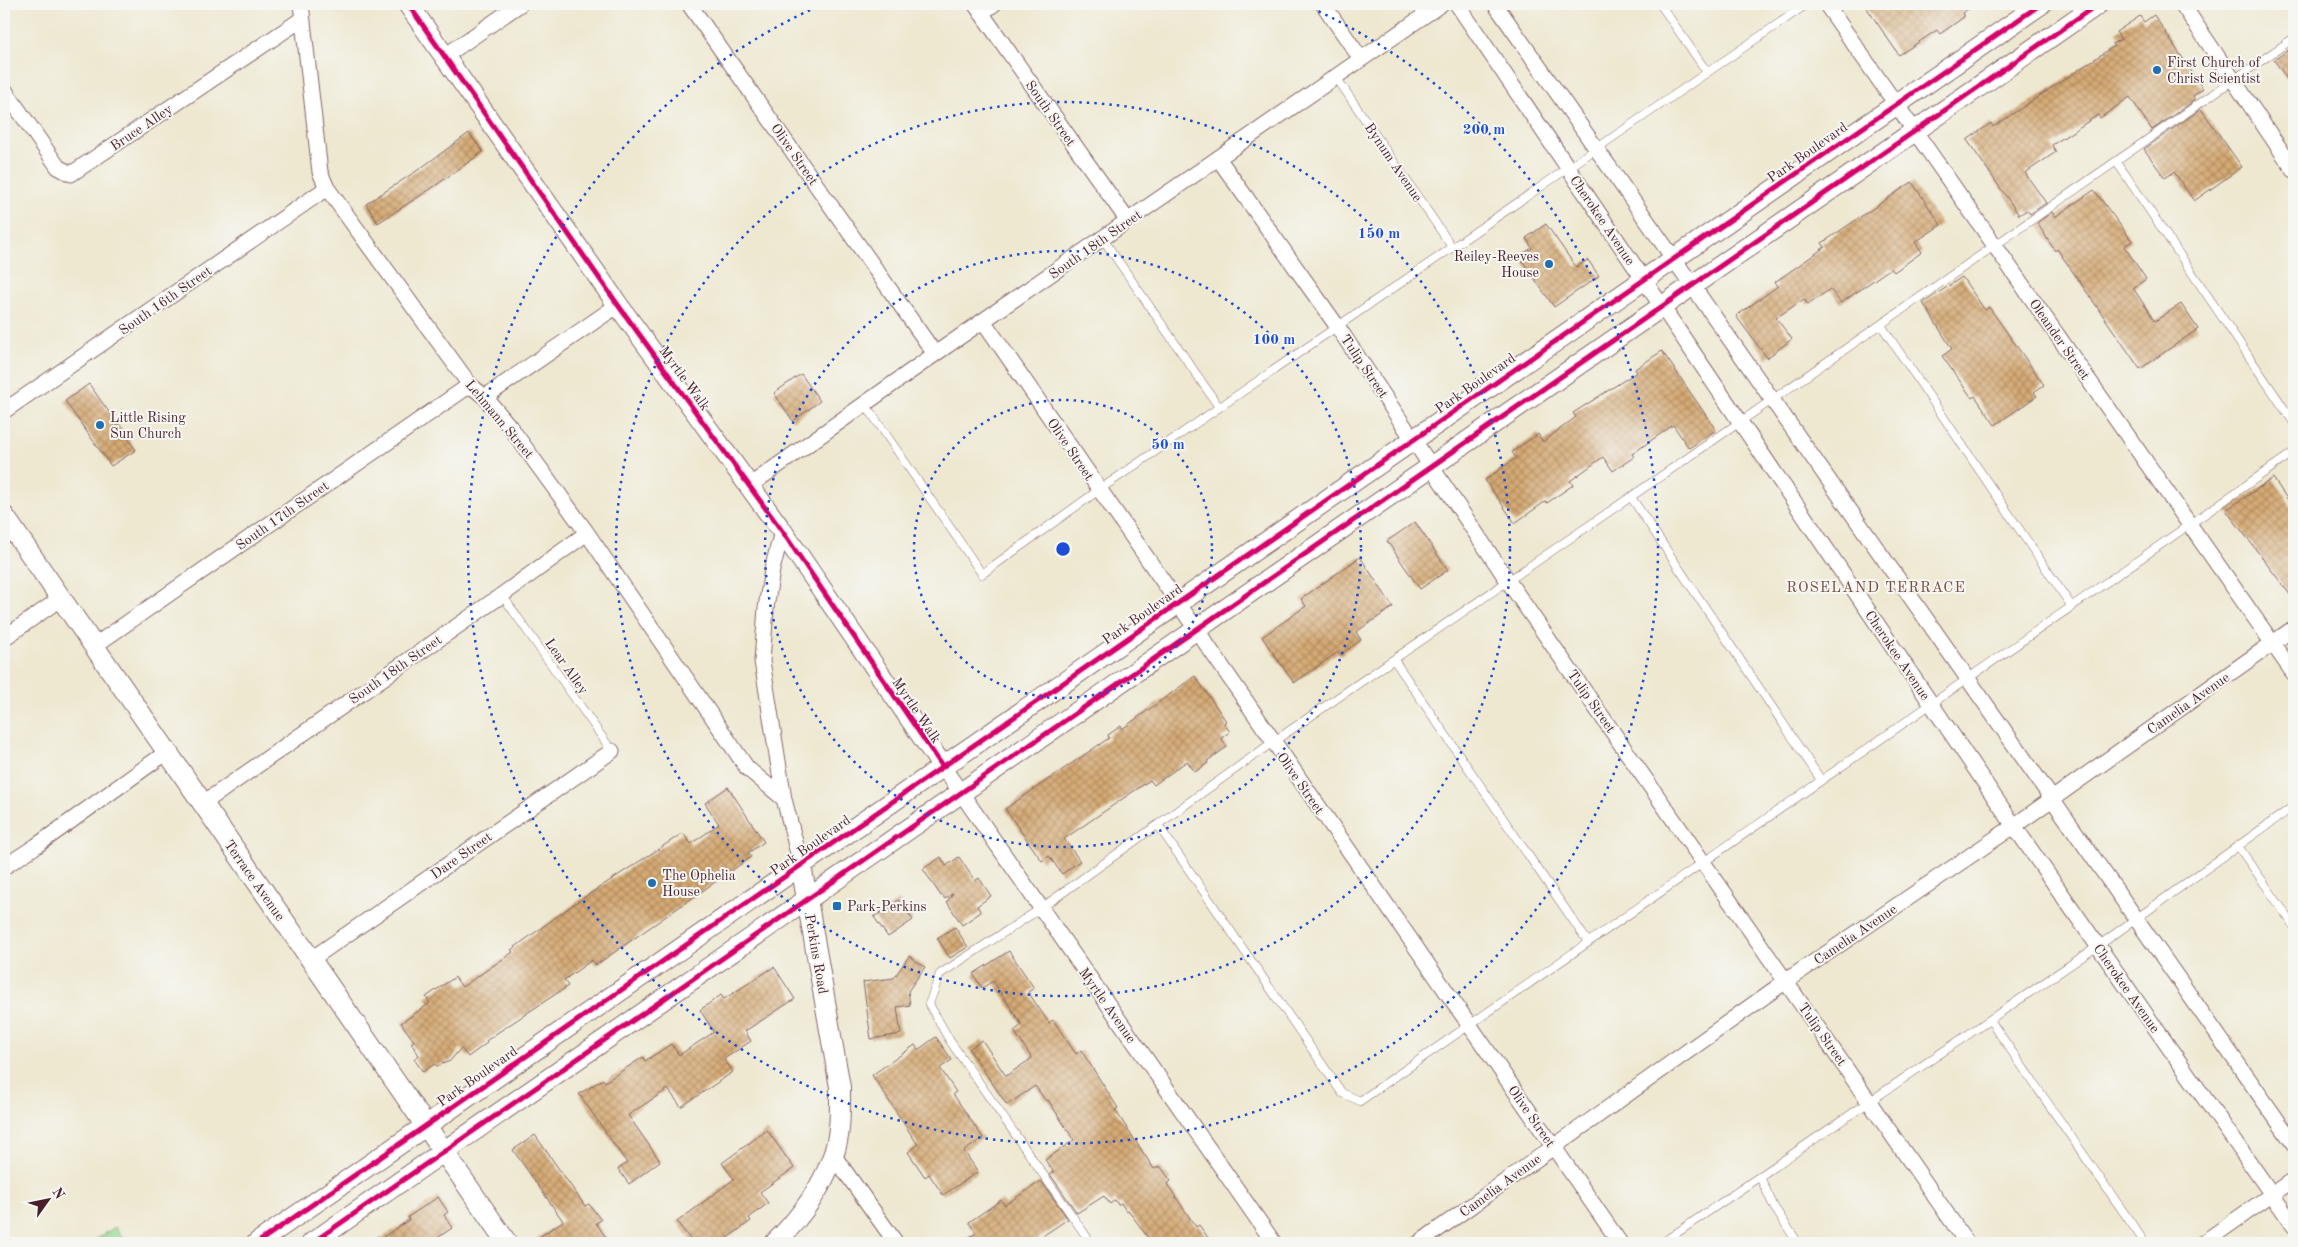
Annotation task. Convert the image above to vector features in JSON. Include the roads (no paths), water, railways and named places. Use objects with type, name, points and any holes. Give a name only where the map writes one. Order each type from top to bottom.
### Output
[{"type":"street","name":"Lehmann Street","points":[[301,4],[320,172],[327,188],[470,385],[485,397],[510,427],[587,534],[747,768],[784,799]]},
{"type":"street","name":"Myrtle Walk","points":[[408,4],[618,305],[782,531],[942,767]]},
{"type":"street","points":[[445,56],[520,4]]},
{"type":"street","name":"Olive Street","points":[[690,4],[935,354]]},
{"type":"street","points":[[978,8],[994,4]]},
{"type":"street","points":[[1323,4],[1361,60]]},
{"type":"street","name":"South 18th Street","points":[[749,486],[935,354],[984,322],[1441,4]]},
{"type":"street","name":"Cherokee Avenue","points":[[1457,4],[2014,826],[2294,1226]]},
{"type":"street","points":[[1495,4],[2294,1144]]},
{"type":"street","name":"Oleander Street","points":[[1826,4],[1897,103],[2294,674]]},
{"type":"street","name":"Park Boulevard","points":[[257,1243],[2040,4]]},
{"type":"street","points":[[312,1243],[2098,4]]},
{"type":"street","points":[[2182,4],[2294,170]]},
{"type":"street","name":"South Street","points":[[978,8],[1128,221]]},
{"type":"street","name":"Bruce Alley","points":[[4,89],[58,167],[71,174],[302,19]]},
{"type":"street","name":"Tulip Street","points":[[1218,158],[1338,326],[1508,581],[1967,1243]]},
{"type":"street","name":"South 16th Street","points":[[4,412],[327,188]]},
{"type":"street","points":[[485,397],[618,305]]},
{"type":"street","name":"Olive Street","points":[[984,322],[1620,1243]]},
{"type":"street","name":"South 17th Street","points":[[94,646],[470,385]]},
{"type":"street","name":"Terrace Avenue","points":[[4,516],[507,1243]]},
{"type":"street","name":"Perkins Road","points":[[776,1243],[789,1229],[813,1196],[834,1156],[839,1122],[840,1087],[807,899],[784,799],[762,661],[766,608],[772,570],[782,531]]},
{"type":"street","name":"South 18th Street","points":[[202,804],[587,534]]},
{"type":"street","points":[[4,638],[60,599]]},
{"type":"street","name":"Camelia Avenue","points":[[1419,1243],[1786,980],[2053,799],[2294,628]]},
{"type":"street","name":"Dare Street","points":[[310,960],[612,751]]},
{"type":"street","points":[[4,867],[166,752]]},
{"type":"street","name":"Myrtle Avenue","points":[[942,767],[1274,1243]]},
{"type":"street","points":[[834,1156],[896,1243]]},
{"type":"street","points":[[2203,1243],[2294,1179]]},
{"type":"lane","points":[[1660,4],[1707,72]]},
{"type":"lane","points":[[865,404],[982,574],[1099,490],[1807,4]]},
{"type":"lane","points":[[1091,1243],[950,1041],[929,1004],[940,974],[1040,909],[1273,742],[1881,325],[2294,38]]},
{"type":"lane","name":"Bynum Avenue","points":[[1336,77],[1452,247]]},
{"type":"lane","points":[[2116,162],[2294,423]]},
{"type":"lane","points":[[1103,239],[1219,408]]},
{"type":"lane","points":[[1881,325],[2072,607]]},
{"type":"lane","points":[[1158,825],[1342,1093],[1360,1101],[2294,452]]},
{"type":"lane","points":[[1631,497],[1821,780]]},
{"type":"lane","name":"Lear Alley","points":[[502,595],[612,751]]},
{"type":"lane","points":[[1394,660],[1588,942]]},
{"type":"lane","points":[[1662,1243],[2098,946],[2294,806]]},
{"type":"lane","points":[[2238,846],[2294,926]]},
{"type":"lane","points":[[1990,1020],[2145,1243]]},
{"type":"lane","points":[[1760,1177],[1774,1207],[1798,1243]]},
{"type":"place","name":"First Church of Christ Scientist","points":[[2157,70]]},
{"type":"place","name":"Reiley-Reeves House","points":[[1549,264]]},
{"type":"place","name":"Little Rising Sun Church","points":[[100,425]]},
{"type":"place","name":"The Ophelia House","points":[[652,883]]},
{"type":"place","name":"Park-Perkins","points":[[837,906]]},
{"type":"district","name":"ROSELAND TERRACE","points":[[1876,587]]}]
